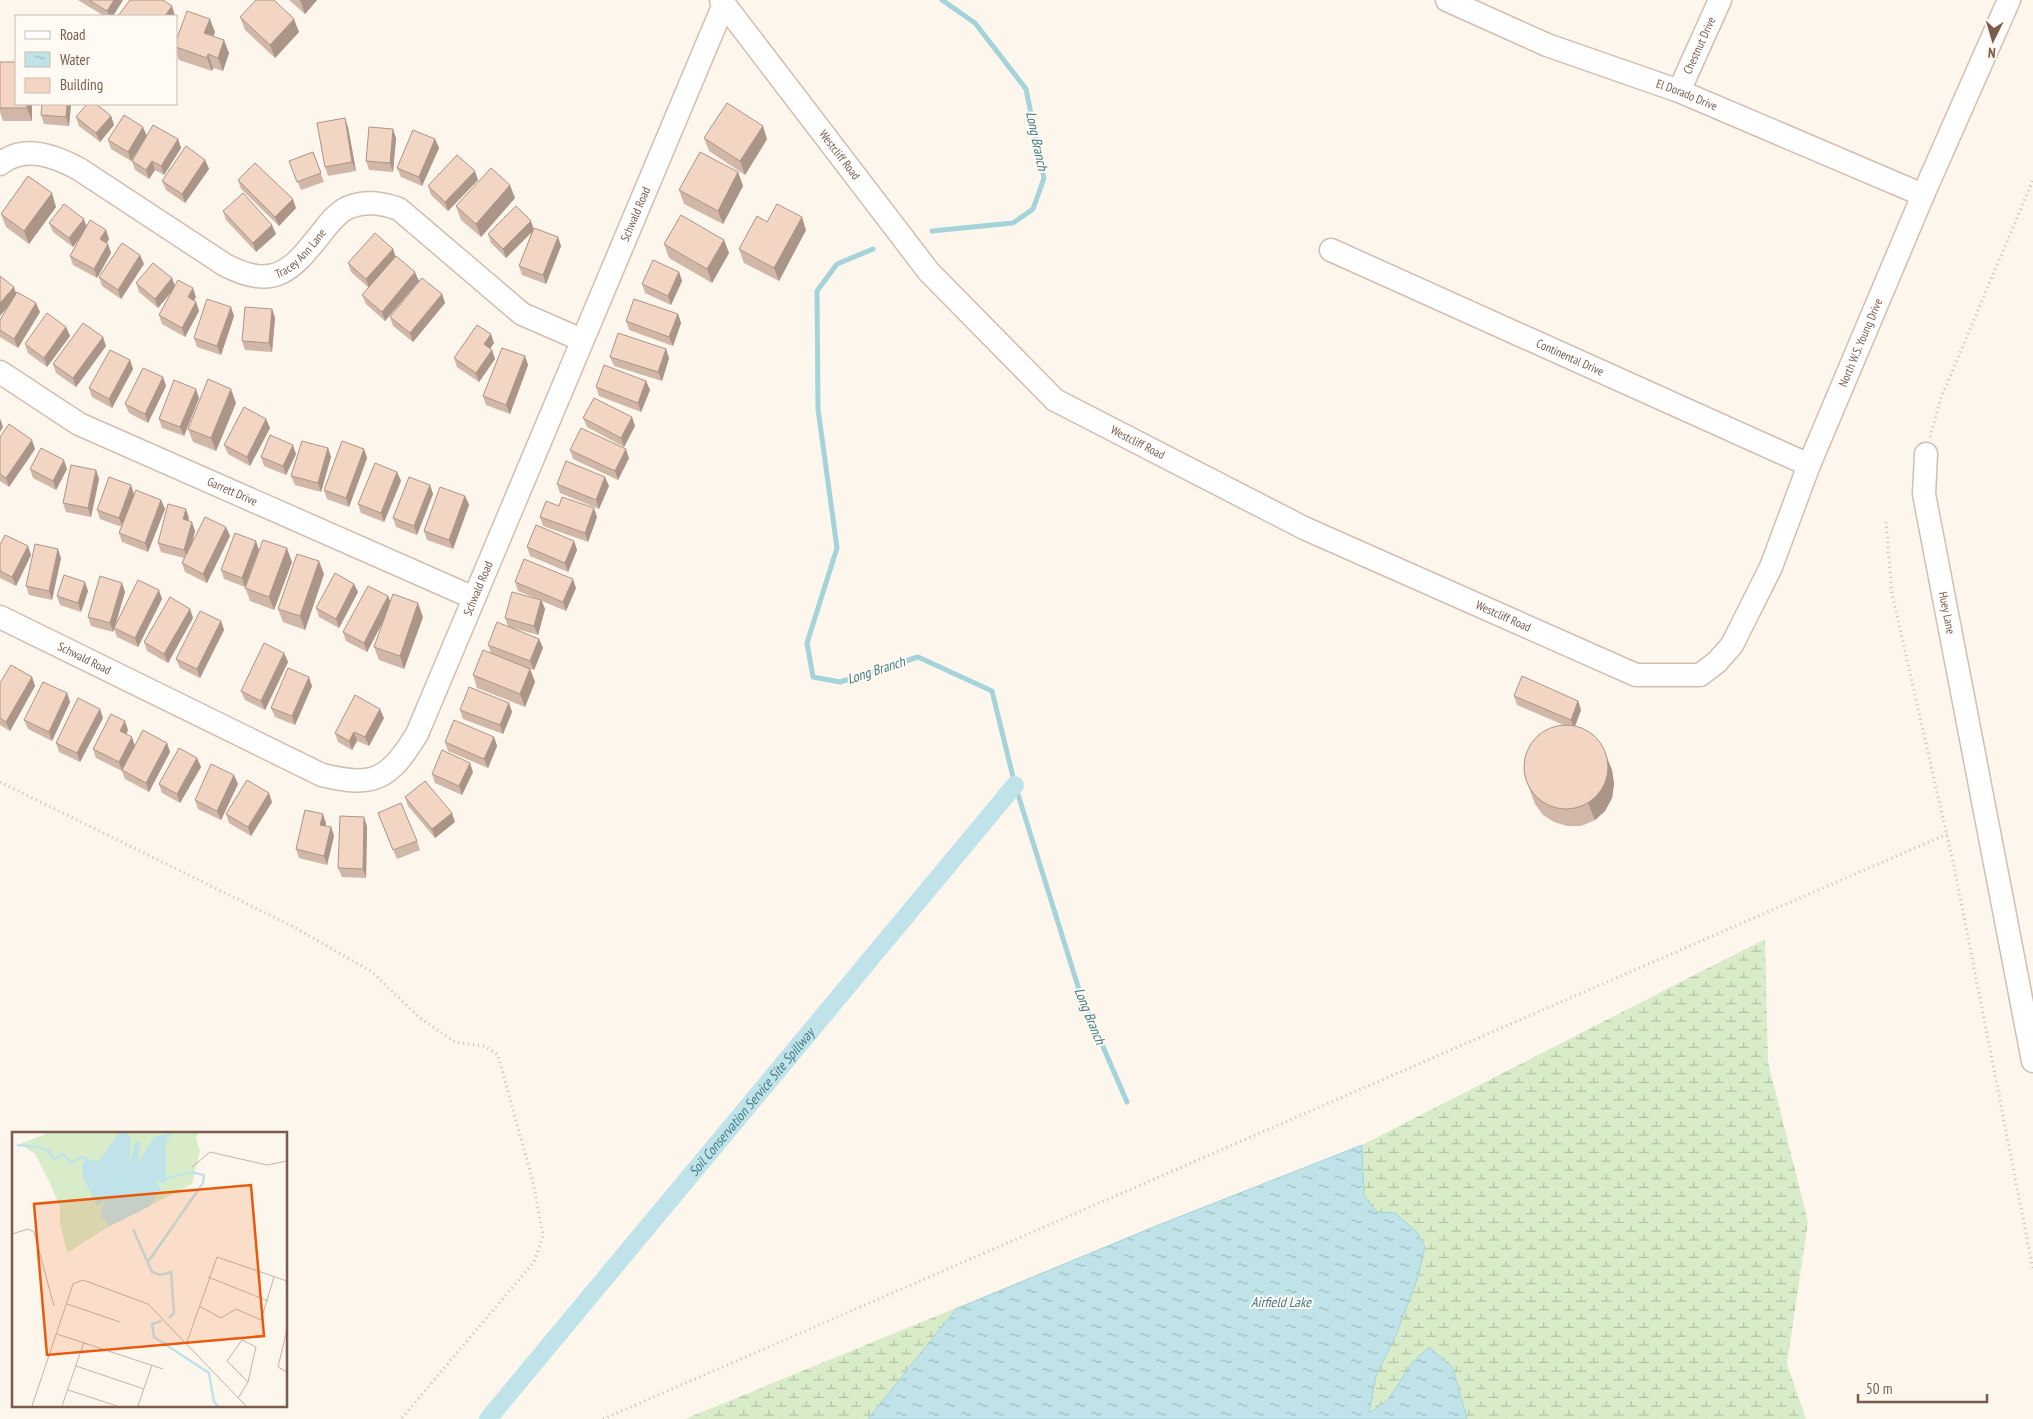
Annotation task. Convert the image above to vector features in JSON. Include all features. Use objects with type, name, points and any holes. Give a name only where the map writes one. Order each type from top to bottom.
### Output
[{"type":"street","name":"El Dorado Drive","points":[[1447,0],[1547,45],[1680,91],[1923,196]]},
{"type":"street","name":"Chestnut Drive","points":[[1680,91],[1720,0]]},
{"type":"street","name":"North W.S. Young Drive","points":[[1700,675],[1717,662],[1732,645],[1771,567],[1810,465],[1923,196],[2009,0]]},
{"type":"street","name":"Schwald Road","points":[[0,617],[322,775],[360,781],[374,779],[391,769],[402,758],[412,742],[723,2]]},
{"type":"street","name":"Westcliff Road","points":[[723,2],[930,272],[1055,400],[1304,528],[1636,675],[1700,675]]},
{"type":"street","name":"Tracey Ann Lane","points":[[0,164],[21,155],[36,153],[56,157],[79,168],[225,265],[243,274],[262,276],[275,275],[290,269],[336,215],[347,208],[362,203],[382,203],[399,209],[522,314],[582,340]]},
{"type":"street","name":"Continental Drive","points":[[1332,250],[1810,465]]},
{"type":"street","name":"Garrett Drive","points":[[0,372],[79,424],[474,598]]},
{"type":"street","name":"Huey Lane","points":[[1926,454],[1924,494],[2033,1061]]},
{"type":"path","points":[[1926,454],[1941,398],[2033,180]]},
{"type":"path","points":[[1886,522],[1892,594],[1947,834],[2033,1270]]},
{"type":"path","points":[[0,782],[294,927],[372,972],[420,1018],[454,1042],[484,1046],[498,1055],[533,1182],[543,1236],[534,1262],[400,1419]]},
{"type":"path","points":[[603,1419],[1947,834]]},
{"type":"green space","points":[[1765,939],[1768,1062],[1808,1222],[1787,1364],[1806,1419],[685,1419],[1156,1226],[1362,1145]]},
{"type":"water","name":"Airfield Lake","points":[[1362,1145],[1364,1196],[1377,1212],[1395,1213],[1417,1232],[1425,1247],[1417,1280],[1396,1335],[1376,1376],[1369,1413],[1388,1400],[1412,1363],[1429,1347],[1453,1368],[1467,1419],[868,1419],[956,1309],[1156,1226]]},
{"type":"building","points":[[89,0],[114,0],[107,11]]},
{"type":"building","points":[[130,0],[163,0],[172,6],[166,15],[119,15]]},
{"type":"building","points":[[256,0],[274,0],[294,19],[270,45],[240,17]]},
{"type":"building","points":[[187,11],[210,19],[204,33],[224,40],[218,58],[208,54],[207,58],[178,48],[178,36]]},
{"type":"building","points":[[0,62],[15,62],[15,105],[27,105],[27,108],[0,108]]},
{"type":"building","points":[[727,103],[763,126],[740,161],[704,138]]},
{"type":"building","points":[[42,105],[67,105],[66,117],[41,115]]},
{"type":"building","points":[[86,105],[97,105],[111,116],[96,133],[76,117]]},
{"type":"building","points":[[124,115],[143,127],[128,152],[108,140]]},
{"type":"building","points":[[345,118],[352,162],[325,167],[317,123]]},
{"type":"building","points":[[153,125],[178,139],[161,166],[152,161],[146,170],[132,161]]},
{"type":"building","points":[[369,127],[393,129],[390,163],[366,161]]},
{"type":"building","points":[[413,130],[435,139],[419,177],[397,168]]},
{"type":"building","points":[[186,146],[205,160],[182,194],[162,181]]},
{"type":"building","points":[[313,152],[321,173],[297,182],[289,161]]},
{"type":"building","points":[[700,152],[738,172],[718,211],[679,190]]},
{"type":"building","points":[[457,155],[475,171],[445,202],[428,186]]},
{"type":"building","points":[[255,163],[293,199],[275,217],[238,180]]},
{"type":"building","points":[[491,168],[510,185],[476,224],[456,206]]},
{"type":"building","points":[[28,176],[52,193],[24,231],[1,214]]},
{"type":"building","points":[[243,193],[272,225],[253,243],[223,211]]},
{"type":"building","points":[[64,204],[84,219],[69,238],[49,223]]},
{"type":"building","points":[[777,204],[802,217],[774,268],[739,249],[757,216],[767,222]]},
{"type":"building","points":[[516,206],[531,221],[503,249],[488,234]]},
{"type":"building","points":[[681,215],[724,240],[707,269],[664,244]]},
{"type":"building","points":[[90,220],[106,230],[100,239],[108,244],[94,269],[70,256]]},
{"type":"building","points":[[534,228],[558,237],[543,275],[519,266]]},
{"type":"building","points":[[375,233],[393,249],[366,279],[348,263]]},
{"type":"building","points":[[122,243],[140,255],[118,290],[99,277]]},
{"type":"building","points":[[396,256],[415,272],[382,312],[362,295]]},
{"type":"building","points":[[653,260],[679,272],[668,296],[642,284]]},
{"type":"building","points":[[153,263],[172,278],[155,299],[136,283]]},
{"type":"building","points":[[0,276],[14,287],[0,303]]},
{"type":"building","points":[[422,278],[442,294],[410,333],[390,317]]},
{"type":"building","points":[[178,280],[193,288],[188,297],[196,302],[182,328],[159,315]]},
{"type":"building","points":[[17,292],[36,303],[14,339],[0,330],[0,320]]},
{"type":"building","points":[[207,299],[231,307],[217,346],[194,338]]},
{"type":"building","points":[[634,299],[678,314],[669,337],[626,321]]},
{"type":"building","points":[[245,307],[272,309],[269,343],[242,341]]},
{"type":"building","points":[[47,313],[66,327],[44,358],[25,344]]},
{"type":"building","points":[[83,323],[103,337],[73,378],[53,364]]},
{"type":"building","points":[[477,325],[491,334],[484,344],[492,350],[476,373],[454,358]]},
{"type":"building","points":[[618,333],[666,349],[658,372],[610,357]]},
{"type":"building","points":[[502,348],[525,356],[506,405],[483,396]]},
{"type":"building","points":[[110,350],[130,360],[109,399],[89,388]]},
{"type":"building","points":[[604,365],[646,381],[638,403],[596,387]]},
{"type":"building","points":[[143,368],[163,377],[145,414],[125,404]]},
{"type":"building","points":[[208,379],[231,389],[211,438],[188,429]]},
{"type":"building","points":[[174,380],[196,389],[180,427],[159,419]]},
{"type":"building","points":[[594,398],[632,417],[621,438],[583,418]]},
{"type":"building","points":[[244,407],[266,419],[247,457],[224,445]]},
{"type":"building","points":[[9,424],[32,440],[6,478],[0,474],[0,437]]},
{"type":"building","points":[[581,428],[626,449],[615,471],[570,450]]},
{"type":"building","points":[[270,435],[293,445],[283,466],[261,457]]},
{"type":"building","points":[[302,441],[328,448],[318,483],[291,476]]},
{"type":"building","points":[[342,441],[364,449],[346,498],[324,490]]},
{"type":"building","points":[[41,448],[64,460],[53,481],[30,469]]},
{"type":"building","points":[[566,461],[605,477],[596,500],[557,484]]},
{"type":"building","points":[[375,463],[397,472],[381,513],[358,504]]},
{"type":"building","points":[[71,465],[96,470],[88,508],[63,503]]},
{"type":"building","points":[[109,477],[131,485],[119,518],[97,510]]},
{"type":"building","points":[[409,477],[430,485],[414,526],[393,518]]},
{"type":"building","points":[[440,487],[465,496],[449,540],[424,531]]},
{"type":"building","points":[[136,490],[161,500],[145,543],[119,533]]},
{"type":"building","points":[[562,497],[594,508],[585,533],[540,517],[546,501],[559,506]]},
{"type":"building","points":[[168,504],[186,509],[183,519],[192,522],[184,550],[158,543]]},
{"type":"building","points":[[205,517],[226,527],[203,574],[182,563]]},
{"type":"building","points":[[536,525],[574,541],[565,563],[527,547]]},
{"type":"building","points":[[235,533],[256,541],[242,578],[221,570]]},
{"type":"building","points":[[5,535],[28,546],[12,577],[0,571],[0,545]]},
{"type":"building","points":[[263,540],[287,548],[269,597],[245,588]]},
{"type":"building","points":[[35,544],[58,549],[49,591],[26,586]]},
{"type":"building","points":[[297,554],[319,561],[300,616],[278,609]]},
{"type":"building","points":[[524,559],[573,579],[563,602],[515,582]]},
{"type":"building","points":[[335,573],[354,584],[336,619],[316,608]]},
{"type":"building","points":[[64,575],[85,582],[78,603],[57,596]]},
{"type":"building","points":[[100,576],[122,583],[110,623],[88,617]]},
{"type":"building","points":[[138,580],[159,590],[135,638],[114,628]]},
{"type":"building","points":[[368,586],[388,596],[364,643],[343,632]]},
{"type":"building","points":[[512,592],[541,600],[534,626],[505,618]]},
{"type":"building","points":[[393,594],[418,603],[400,656],[374,647]]},
{"type":"building","points":[[170,597],[190,609],[164,654],[144,642]]},
{"type":"building","points":[[200,611],[221,621],[197,669],[176,659]]},
{"type":"building","points":[[497,622],[539,639],[530,661],[488,645]]},
{"type":"building","points":[[264,643],[284,653],[261,701],[241,691]]},
{"type":"building","points":[[483,650],[530,669],[520,694],[473,675]]},
{"type":"building","points":[[11,665],[32,677],[6,722],[0,718],[0,683]]},
{"type":"building","points":[[288,668],[309,677],[292,716],[271,708]]},
{"type":"building","points":[[1522,676],[1578,701],[1571,720],[1514,696]]},
{"type":"building","points":[[43,682],[67,693],[49,732],[24,720]]},
{"type":"building","points":[[469,687],[509,703],[500,725],[460,710]]},
{"type":"building","points":[[355,695],[380,709],[365,737],[354,732],[349,741],[335,733]]},
{"type":"building","points":[[78,698],[100,709],[77,753],[56,743]]},
{"type":"building","points":[[111,714],[125,721],[120,731],[132,737],[119,762],[93,749]]},
{"type":"building","points":[[454,720],[494,737],[484,759],[445,742]]},
{"type":"building","points":[[1566,725],[1589,732],[1601,744],[1608,767],[1601,790],[1589,802],[1566,809],[1543,802],[1531,790],[1524,767],[1531,744],[1543,732]]},
{"type":"building","points":[[143,730],[167,743],[146,783],[122,770]]},
{"type":"building","points":[[179,748],[197,758],[177,794],[159,784]]},
{"type":"building","points":[[442,750],[470,763],[459,786],[432,774]]},
{"type":"building","points":[[211,764],[234,775],[217,811],[195,800]]},
{"type":"building","points":[[247,780],[269,793],[248,827],[226,814]]},
{"type":"building","points":[[425,781],[452,813],[432,829],[405,797]]},
{"type":"building","points":[[401,803],[417,841],[393,850],[378,813]]},
{"type":"building","points":[[305,810],[323,814],[320,825],[331,827],[324,856],[296,849]]},
{"type":"building","points":[[340,816],[364,817],[363,869],[338,868]]},
{"type":"waterway","name":"Long Branch","points":[[932,231],[1013,223],[1033,209],[1044,178],[1026,89],[975,23],[942,0]]},
{"type":"waterway","name":"Long Branch","points":[[873,249],[837,264],[817,291],[818,409],[837,548],[807,643],[813,677],[840,682],[918,657],[992,691],[1015,785],[1081,996],[1127,1102]]},
{"type":"waterway","name":"Soil Conservation Service Site Spillway","points":[[488,1419],[1015,785]]}]
